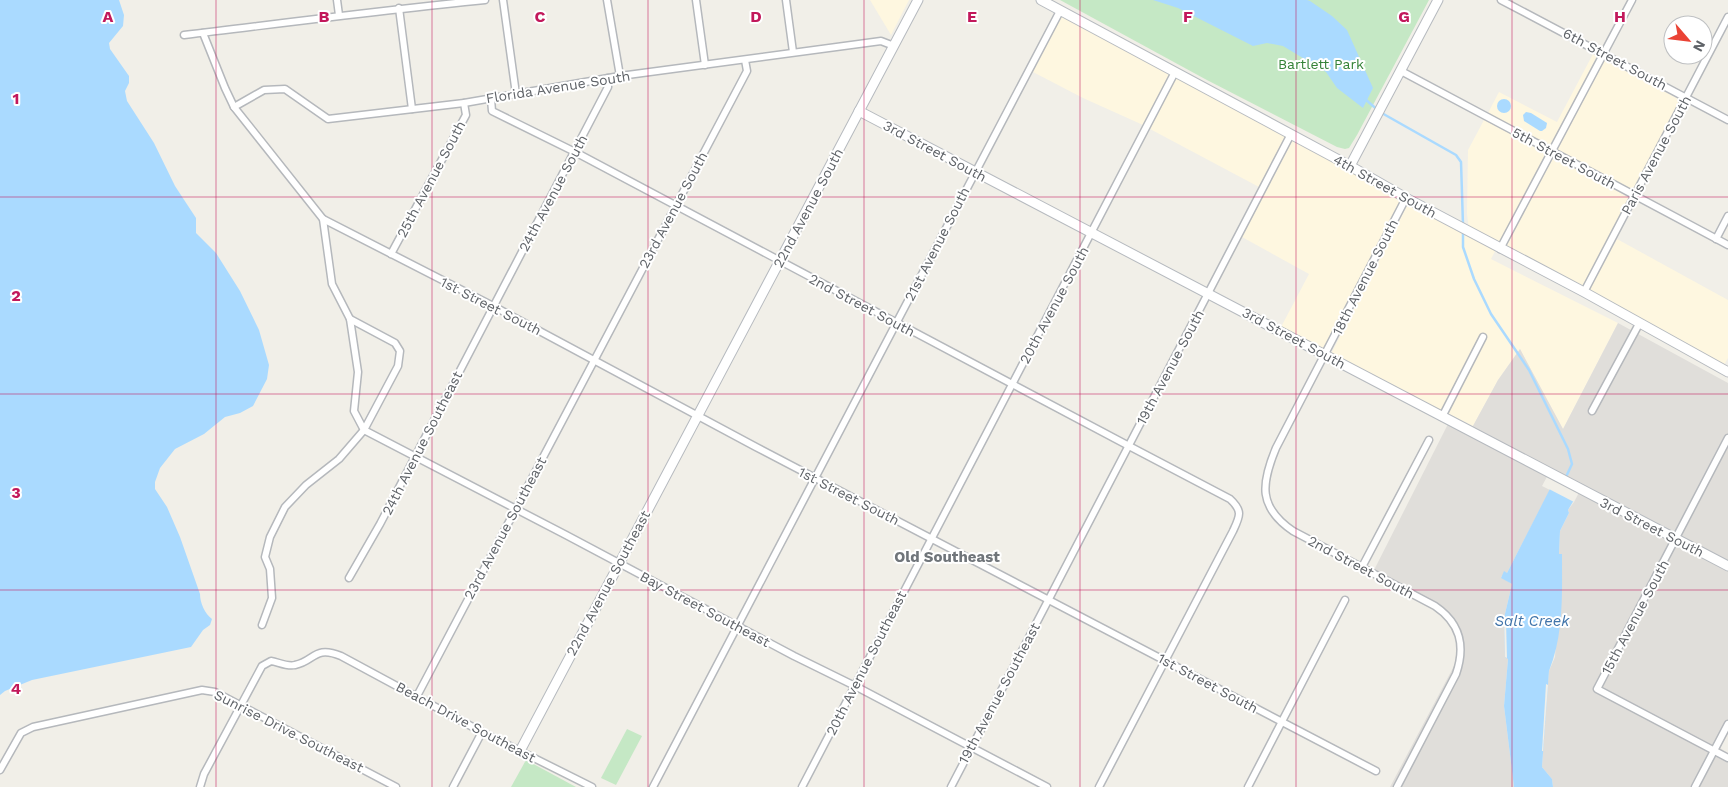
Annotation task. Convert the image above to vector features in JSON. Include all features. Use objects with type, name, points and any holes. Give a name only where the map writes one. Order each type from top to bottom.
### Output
[{"type":"street","points":[[337,0],[339,15]]},
{"type":"street","points":[[184,36],[339,15],[485,0]]},
{"type":"street","points":[[503,0],[516,94]]},
{"type":"street","points":[[607,0],[620,76]]},
{"type":"street","points":[[696,0],[705,65]]},
{"type":"street","points":[[786,0],[793,52]]},
{"type":"street","name":"22nd Avenue South","points":[[698,416],[918,0]]},
{"type":"street","name":"4th Street South","points":[[1041,0],[1350,166],[1472,234],[1584,292],[1728,372]]},
{"type":"street","points":[[1350,166],[1438,0]]},
{"type":"street","name":"6th Street South","points":[[1501,0],[1728,120]]},
{"type":"street","points":[[1500,249],[1632,0]]},
{"type":"street","points":[[399,8],[412,109]]},
{"type":"street","name":"21st Avenue South","points":[[653,787],[1060,11]]},
{"type":"street","name":"Paris Avenue South","points":[[1584,292],[1728,17]]},
{"type":"street","points":[[203,33],[224,88],[234,107],[323,219],[332,284],[350,319],[358,372],[354,411],[364,430]]},
{"type":"street","name":"Florida Avenue South","points":[[234,107],[264,90],[285,89],[328,119],[464,103],[620,76],[793,52],[880,41],[894,46]]},
{"type":"street","name":"23rd Avenue South","points":[[594,359],[747,71],[745,60]]},
{"type":"street","name":"5th Street South","points":[[1400,70],[1728,245]]},
{"type":"street","name":"20th Avenue South","points":[[931,538],[1175,72]]},
{"type":"street","name":"24th Avenue South","points":[[493,306],[608,87],[608,78]]},
{"type":"street","name":"2nd Street South","points":[[490,99],[492,111],[574,152],[1230,499],[1239,509],[1239,517],[1164,660]]},
{"type":"street","name":"25th Avenue South","points":[[391,254],[466,115],[464,103]]},
{"type":"street","name":"3rd Street South","points":[[859,111],[1728,566]]},
{"type":"street","name":"19th Avenue South","points":[[1048,600],[1290,134]]},
{"type":"street","name":"18th Avenue South","points":[[1265,493],[1265,479],[1273,456],[1406,198]]},
{"type":"street","points":[[1716,239],[1728,216]]},
{"type":"street","name":"1st Street South","points":[[323,219],[493,306],[815,478],[1376,771]]},
{"type":"street","name":"24th Avenue Southeast","points":[[349,578],[380,524],[493,306]]},
{"type":"street","points":[[262,625],[272,598],[270,570],[266,557],[268,544],[285,507],[306,485],[339,459],[364,430],[398,366],[400,351],[395,343],[350,319]]},
{"type":"street","points":[[1592,411],[1639,324]]},
{"type":"street","points":[[1442,416],[1483,337]]},
{"type":"street","name":"23rd Avenue Southeast","points":[[417,696],[594,359]]},
{"type":"street","name":"22nd Avenue Southeast","points":[[520,751],[698,416]]},
{"type":"street","name":"Bay Street Southeast","points":[[364,430],[516,508],[794,656],[972,746],[1047,787]]},
{"type":"street","name":"15th Avenue South","points":[[1714,751],[1597,689],[1728,438]]},
{"type":"street","points":[[1362,567],[1429,440]]},
{"type":"street","name":"2nd Street South","points":[[1265,493],[1272,511],[1282,524],[1427,601],[1443,611],[1453,622],[1460,638],[1461,658],[1456,674],[1398,785]]},
{"type":"street","name":"20th Avenue Southeast","points":[[802,787],[931,538]]},
{"type":"street","name":"19th Avenue Southeast","points":[[950,787],[1048,600]]},
{"type":"street","points":[[1248,787],[1345,600]]},
{"type":"street","name":"Beach Drive Southeast","points":[[241,705],[262,666],[266,663],[271,661],[292,666],[315,654],[332,652],[482,732],[592,787]]},
{"type":"street","points":[[1099,787],[1164,660]]},
{"type":"street","name":"Sunrise Drive Southeast","points":[[0,770],[21,733],[33,727],[202,690],[215,692],[396,787]]},
{"type":"street","points":[[200,787],[204,774],[241,705]]},
{"type":"street","points":[[1695,787],[1728,724]]},
{"type":"street","points":[[453,787],[482,732]]},
{"type":"street","points":[[1714,751],[1728,758]]},
{"type":"shaded area","points":[[870,0],[909,0],[891,35]]},
{"type":"shaded area","points":[[1062,16],[1170,73],[1143,125],[1083,98],[1033,72]]},
{"type":"shaded area","points":[[1593,54],[1597,56],[1550,146],[1488,113],[1499,92],[1557,122]]},
{"type":"shaded area","points":[[1605,60],[1680,100],[1633,191],[1607,177],[1603,183],[1629,198],[1582,287],[1506,247]]},
{"type":"shaded area","points":[[1177,77],[1285,136],[1259,187],[1150,129]]},
{"type":"shaded area","points":[[1484,120],[1546,153],[1491,259],[1618,323],[1563,429],[1520,349],[1498,380],[1473,426],[1331,354],[1408,204],[1470,238],[1467,214],[1468,150]]},
{"type":"shaded area","points":[[1293,140],[1349,169],[1401,200],[1323,349],[1281,327],[1309,274],[1242,237]]},
{"type":"shaded area","points":[[1617,239],[1728,300],[1728,358],[1724,365],[1589,291]]},
{"type":"shaded area","points":[[1618,323],[1728,383],[1728,733],[1720,748],[1728,753],[1728,787],[1553,787],[1552,779],[1542,767],[1546,707],[1549,671],[1555,657],[1562,554],[1559,554],[1560,531],[1569,513],[1568,510],[1574,502],[1549,473],[1542,486],[1550,490],[1507,573],[1501,577],[1512,584],[1504,618],[1508,659],[1504,706],[1514,787],[1390,787],[1455,664],[1457,647],[1456,639],[1449,624],[1440,614],[1425,604],[1371,576],[1448,424],[1468,435],[1498,380],[1520,349],[1563,429]]},
{"type":"green space","name":"Bartlett Park","points":[[1060,0],[1429,0],[1357,135],[1349,148],[1345,149],[1337,147],[1205,79]]},
{"type":"green space","points":[[627,729],[642,736],[616,785],[601,778]]},
{"type":"green space","points":[[526,760],[576,787],[511,787]]},
{"type":"water","points":[[0,0],[119,0],[124,15],[123,26],[109,43],[110,49],[129,76],[129,83],[125,91],[127,101],[154,143],[175,186],[196,218],[196,233],[216,253],[240,291],[259,330],[269,365],[267,379],[253,406],[240,413],[225,417],[204,434],[175,449],[160,468],[155,482],[155,489],[167,507],[180,537],[203,608],[212,619],[210,625],[203,630],[191,647],[32,680],[0,695]]},
{"type":"water","points":[[1153,0],[1310,1],[1332,16],[1347,30],[1373,88],[1363,108],[1337,88],[1326,72],[1283,46],[1267,43],[1253,46],[1178,8]]},
{"type":"water","points":[[1501,99],[1507,99],[1511,106],[1507,113],[1501,113],[1497,109],[1497,103]]},
{"type":"water","points":[[1526,112],[1547,123],[1546,128],[1540,131],[1524,121],[1523,115]]},
{"type":"water","name":"Salt Creek","points":[[1556,477],[1580,490],[1568,510],[1569,513],[1560,531],[1559,554],[1562,554],[1562,584],[1560,628],[1549,671],[1542,767],[1552,779],[1553,787],[1514,787],[1504,706],[1508,659],[1505,657],[1504,618],[1512,584],[1501,578],[1504,571],[1507,573]]},
{"type":"pier","points":[[1554,475],[1582,487],[1574,502],[1547,488]]},
{"type":"pier","points":[[1504,618],[1517,620],[1506,621],[1507,658],[1505,657]]},
{"type":"pier","points":[[1546,684],[1548,685],[1542,751]]},
{"type":"waterway","points":[[1365,99],[1380,112],[1456,155],[1461,162],[1463,225]]},
{"type":"waterway","points":[[1463,230],[1463,247],[1474,279],[1491,314],[1529,370],[1568,449],[1572,464],[1565,479]]},
{"type":"district","name":"Old Southeast","points":[[947,557]]}]
